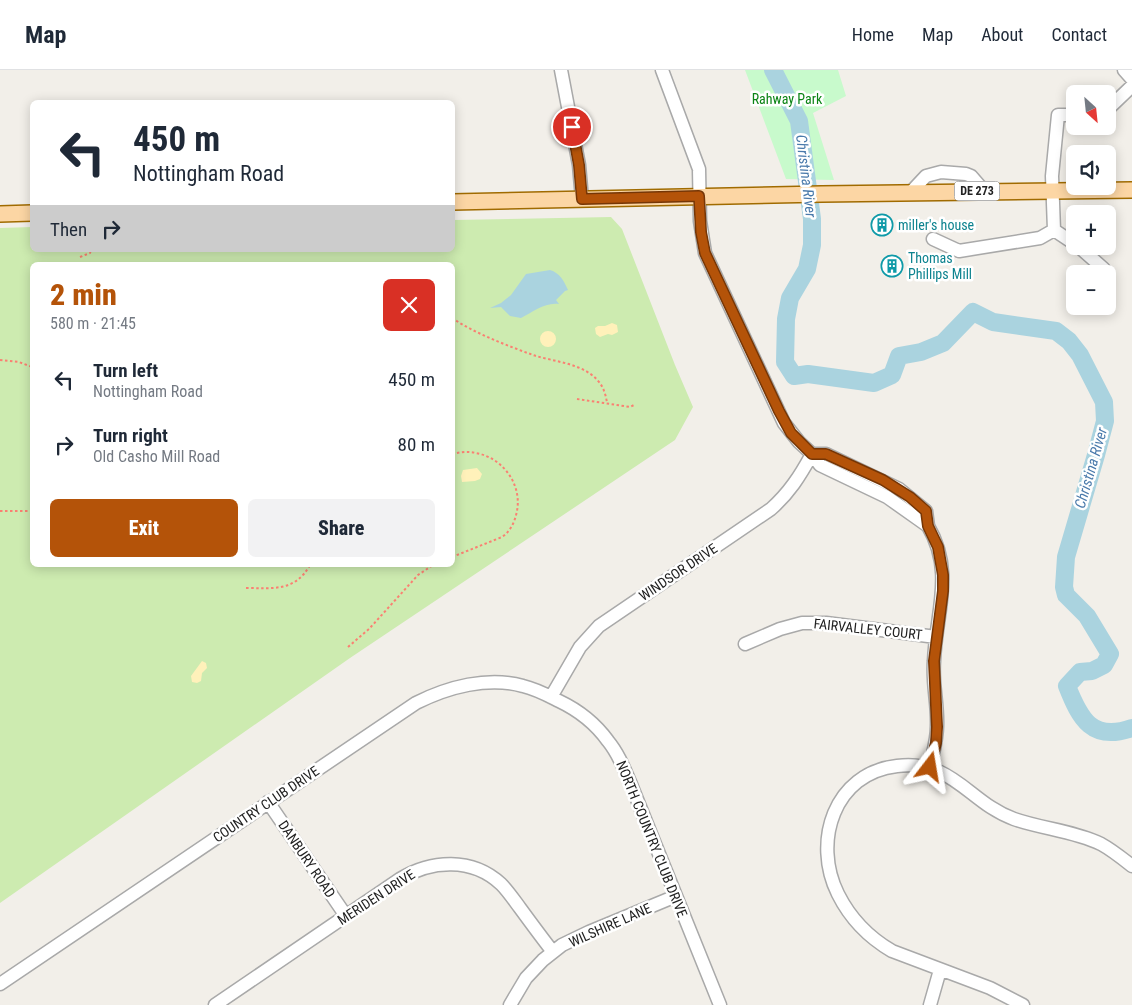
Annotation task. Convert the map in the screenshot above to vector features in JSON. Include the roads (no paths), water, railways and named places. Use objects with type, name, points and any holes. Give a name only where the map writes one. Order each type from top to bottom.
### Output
[{"type":"main road","name":"DE 273","points":[[455,202],[796,194],[1132,190]]},
{"type":"main road","points":[[0,214],[30,213]]},
{"type":"street","points":[[561,70],[579,165],[582,199]]},
{"type":"street","points":[[662,70],[697,163],[700,177],[701,232],[709,263],[784,423],[799,442],[812,454],[826,454],[899,489],[926,511],[928,526],[938,547],[943,575],[934,676],[936,743],[930,767]]},
{"type":"street","points":[[1124,70],[1132,79]]},
{"type":"street","points":[[1116,101],[1132,86]]},
{"type":"street","points":[[1054,230],[1052,176],[1058,115],[1066,115]]},
{"type":"street","points":[[934,239],[959,251],[1040,238],[1054,230]]},
{"type":"street","points":[[1054,230],[1066,238]]},
{"type":"street","points":[[1088,255],[1099,265]]},
{"type":"street","name":"WINDSOR DRIVE","points":[[551,697],[580,647],[600,626],[771,509],[796,483],[812,454]]},
{"type":"street","name":"FAIRVALLEY COURT","points":[[745,644],[780,629],[802,623],[826,623],[936,637]]},
{"type":"street","name":"COUNTRY CLUB DRIVE","points":[[0,984],[416,703],[443,691],[474,684],[501,682],[524,686],[551,697]]},
{"type":"street","name":"NORTH COUNTRY CLUB DRIVE","points":[[551,697],[573,708],[588,719],[616,752],[630,782],[720,1005]]},
{"type":"street","points":[[1023,1005],[998,991],[940,970],[880,944],[851,916],[837,892],[828,860],[827,845],[830,823],[835,810],[846,792],[860,780],[884,768],[896,766],[930,767],[952,778],[1000,813],[1014,819],[1088,839],[1107,848],[1132,866]]},
{"type":"street","name":"DANBURY ROAD","points":[[268,802],[346,916]]},
{"type":"street","name":"MERIDEN DRIVE","points":[[218,1004],[411,872],[435,864],[460,864],[484,873],[501,884],[553,952]]},
{"type":"street","name":"WILSHIRE LANE","points":[[510,1005],[526,978],[543,960],[562,945],[676,896]]},
{"type":"street","points":[[930,1005],[940,970]]},
{"type":"water","points":[[550,270],[559,275],[568,290],[556,300],[559,304],[549,304],[521,318],[510,316],[501,307],[490,308],[501,303],[511,295],[526,274]]},
{"type":"waterway","name":"Christina River","points":[[773,70],[799,121],[812,219],[812,245],[807,269],[790,298],[786,319],[785,362],[794,376],[808,374],[874,383],[892,375],[899,356],[921,352],[943,343],[973,312],[993,322],[1056,331],[1069,341],[1080,355],[1104,402],[1105,421],[1066,557],[1064,587],[1066,595],[1087,616],[1110,654],[1104,665],[1092,671],[1080,672],[1067,686],[1077,708],[1089,725],[1097,730],[1107,732],[1118,732],[1132,728]]},
{"type":"place","name":"miller's house","points":[[882,225]]},
{"type":"place","name":"Thomas Phillips Mill","points":[[892,266]]},
{"type":"park label","name":"Rahway Park","points":[[787,99]]}]
